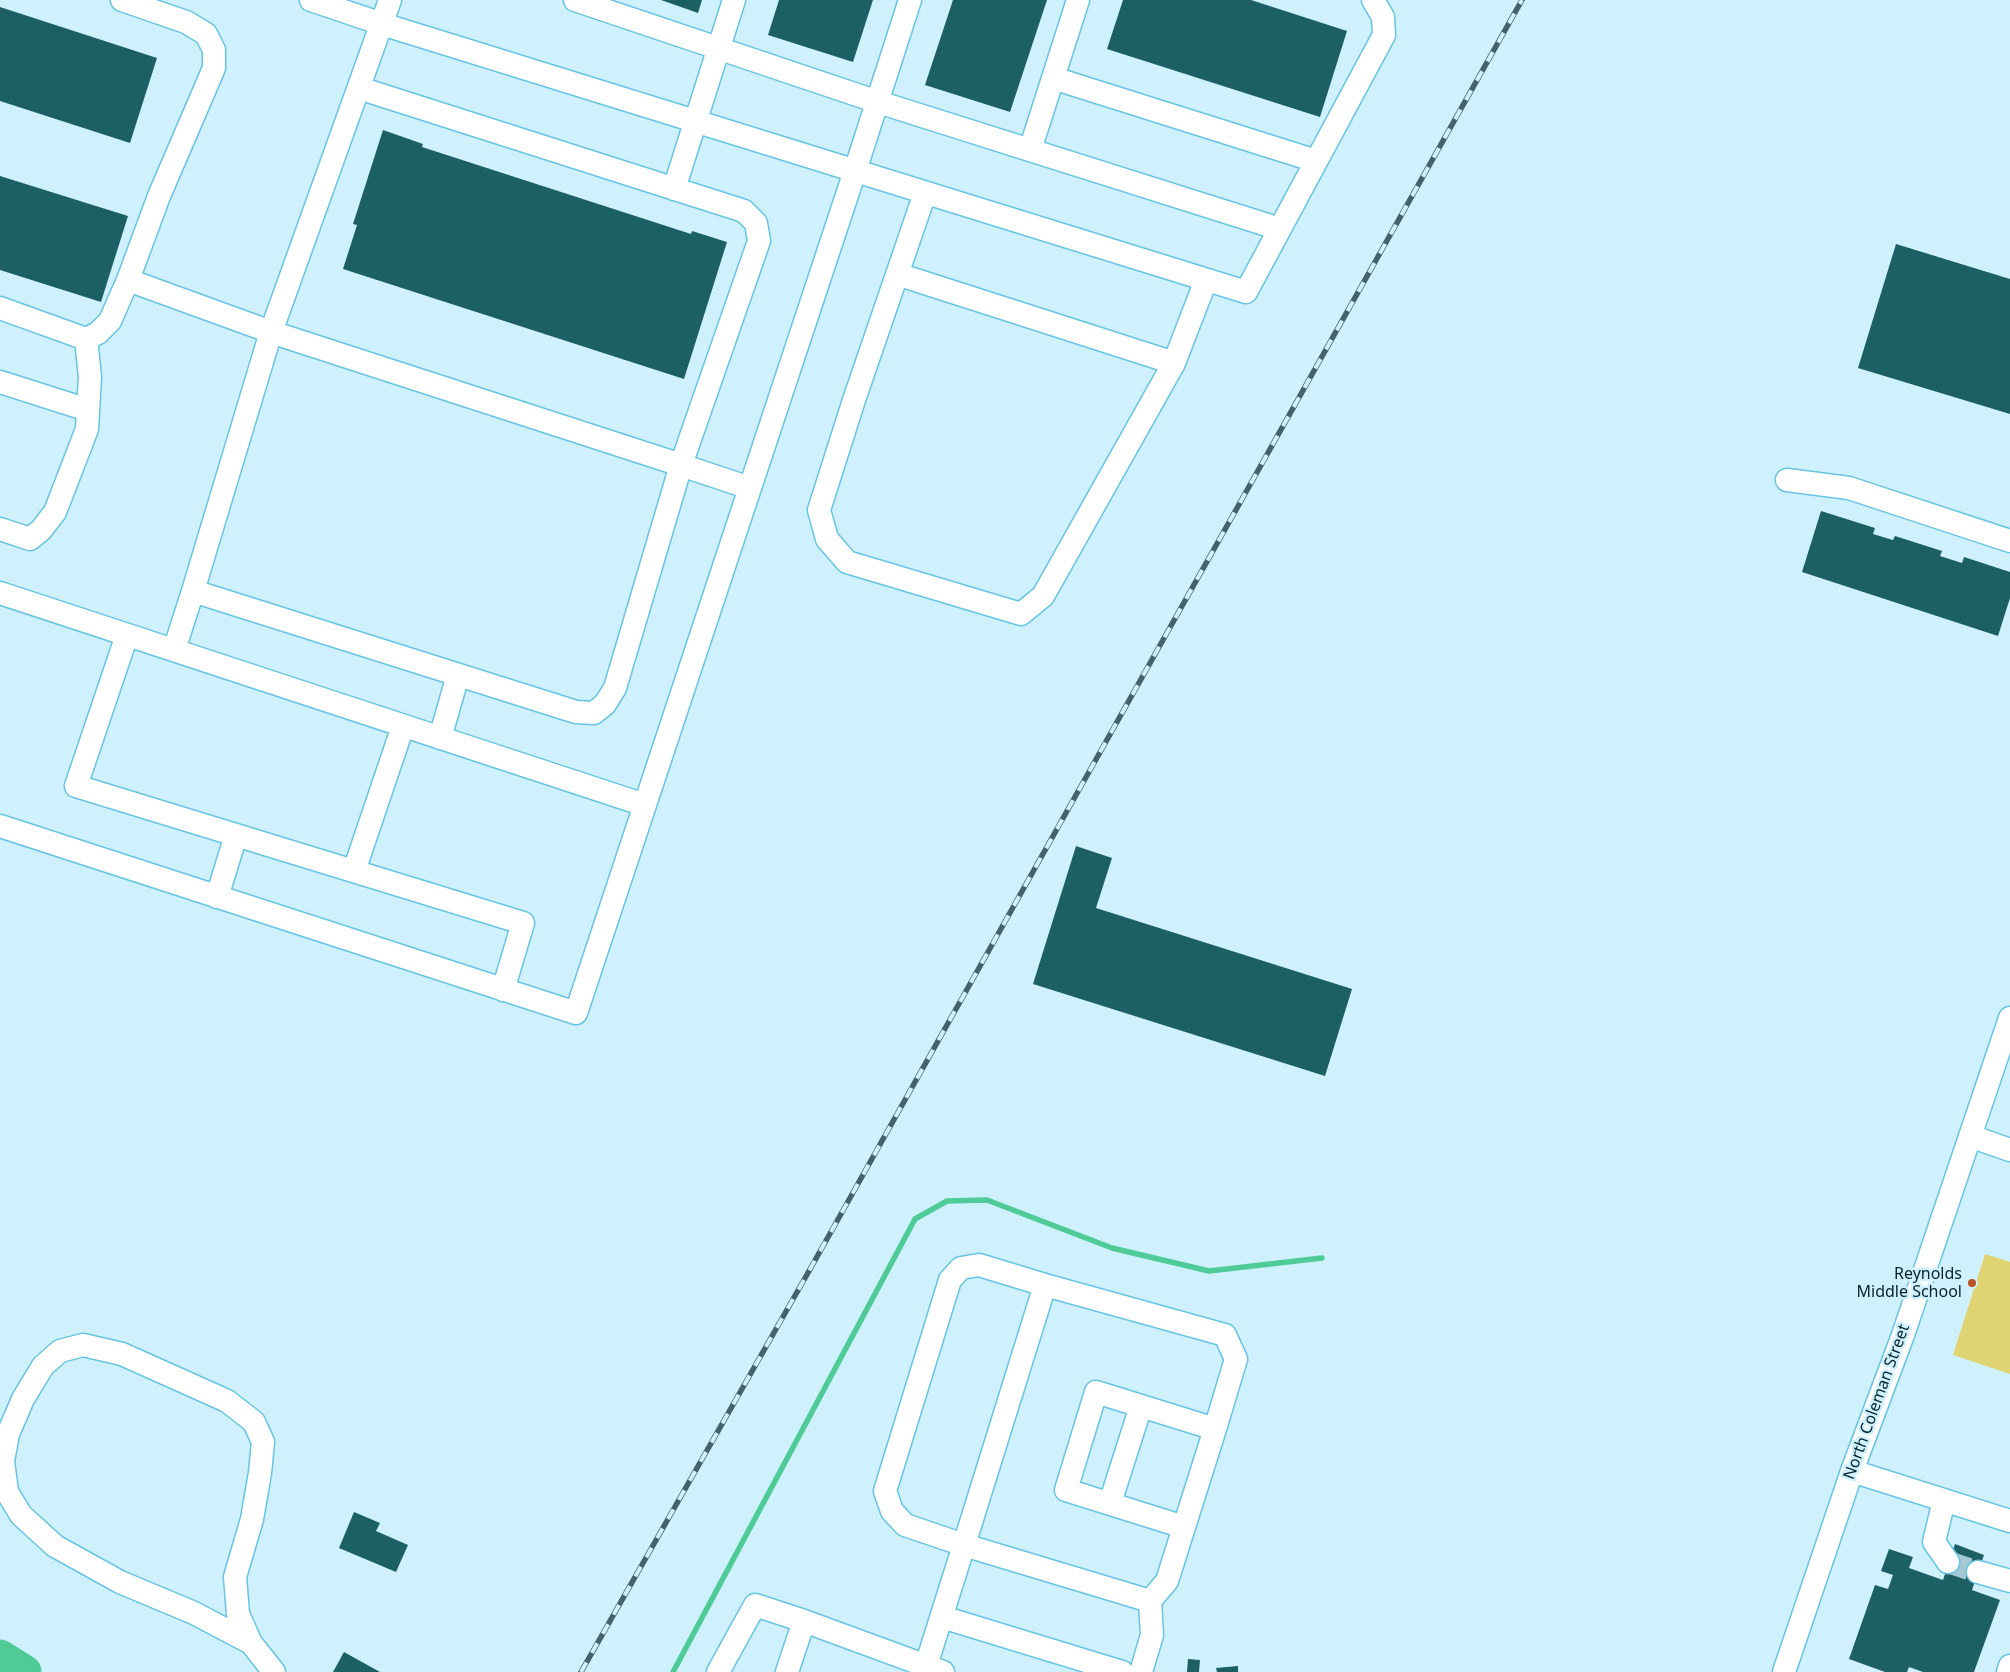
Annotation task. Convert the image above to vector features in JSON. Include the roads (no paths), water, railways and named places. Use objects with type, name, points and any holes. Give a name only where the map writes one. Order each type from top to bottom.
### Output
[{"type":"street","points":[[0,308],[86,339],[98,333],[110,321],[128,280],[159,196],[214,68],[214,50],[206,34],[186,22],[122,0]]},
{"type":"street","points":[[311,0],[695,122],[1246,292],[1384,35],[1383,17],[1373,0]]},
{"type":"street","points":[[174,650],[271,332],[390,0]]},
{"type":"street","points":[[575,0],[878,102],[1280,229]]},
{"type":"street","points":[[674,189],[734,0]]},
{"type":"street","points":[[0,826],[576,1014],[878,102],[910,0]]},
{"type":"street","points":[[1030,150],[1078,0]]},
{"type":"street","points":[[1053,78],[1316,162]]},
{"type":"street","points":[[193,591],[576,712],[594,713],[605,704],[615,688],[681,465],[759,241],[756,222],[744,211],[359,88]]},
{"type":"street","points":[[925,193],[854,400],[819,510],[827,539],[847,562],[1021,614],[1042,596],[1174,363],[1206,280]]},
{"type":"street","points":[[897,274],[1174,363]]},
{"type":"street","points":[[128,280],[271,332],[750,488]]},
{"type":"street","points":[[0,529],[30,538],[42,530],[55,512],[87,429],[90,377],[86,339]]},
{"type":"street","points":[[0,382],[88,410]]},
{"type":"street","points":[[1787,480],[1849,488],[2010,541]]},
{"type":"street","points":[[2,601],[127,635],[645,805]]},
{"type":"street","points":[[127,635],[76,786],[523,923],[503,990]]},
{"type":"street","points":[[440,738],[458,674]]},
{"type":"street","points":[[354,871],[403,726]]},
{"type":"street","points":[[217,897],[236,835]]},
{"type":"street","name":"North Coleman Street","points":[[1784,1672],[1852,1471],[1903,1335],[2010,1018]]},
{"type":"street","points":[[1970,1136],[2010,1150]]},
{"type":"street","points":[[1141,1672],[1152,1635],[1150,1601],[1167,1581],[1236,1359],[1225,1335],[979,1265],[961,1268],[950,1280],[885,1491],[892,1511],[905,1525],[964,1545],[1150,1601]]},
{"type":"street","points":[[718,1672],[755,1604],[931,1670],[942,1617],[1045,1285]]},
{"type":"street","points":[[251,1643],[194,1613],[120,1582],[55,1546],[21,1516],[7,1492],[3,1461],[8,1434],[23,1399],[42,1366],[60,1351],[83,1345],[122,1354],[227,1401],[254,1422],[263,1442],[260,1473],[252,1519],[235,1577],[238,1614],[251,1643],[274,1672]]},
{"type":"street","points":[[1184,1526],[1066,1490],[1096,1392],[1215,1430]]},
{"type":"street","points":[[1110,1503],[1141,1406]]},
{"type":"street","points":[[1852,1471],[2010,1520]]},
{"type":"street","points":[[1944,1500],[1934,1542],[1948,1562]]},
{"type":"street","points":[[1978,1572],[2010,1581]]},
{"type":"street","points":[[942,1617],[1122,1672]]},
{"type":"street","points":[[786,1672],[804,1621]]},
{"type":"street","points":[[2008,1672],[2010,1666]]},
{"type":"waterway","points":[[673,1672],[915,1219],[947,1201],[987,1200],[1112,1248],[1209,1271],[1322,1258]]},
{"type":"waterway","points":[[0,1657],[24,1672]]},
{"type":"tunnel","points":[[1948,1562],[1978,1572]]},
{"type":"railway","points":[[581,1672],[809,1271],[1522,0]]},
{"type":"place","name":"Reynolds Middle School","points":[[1972,1283]]}]
